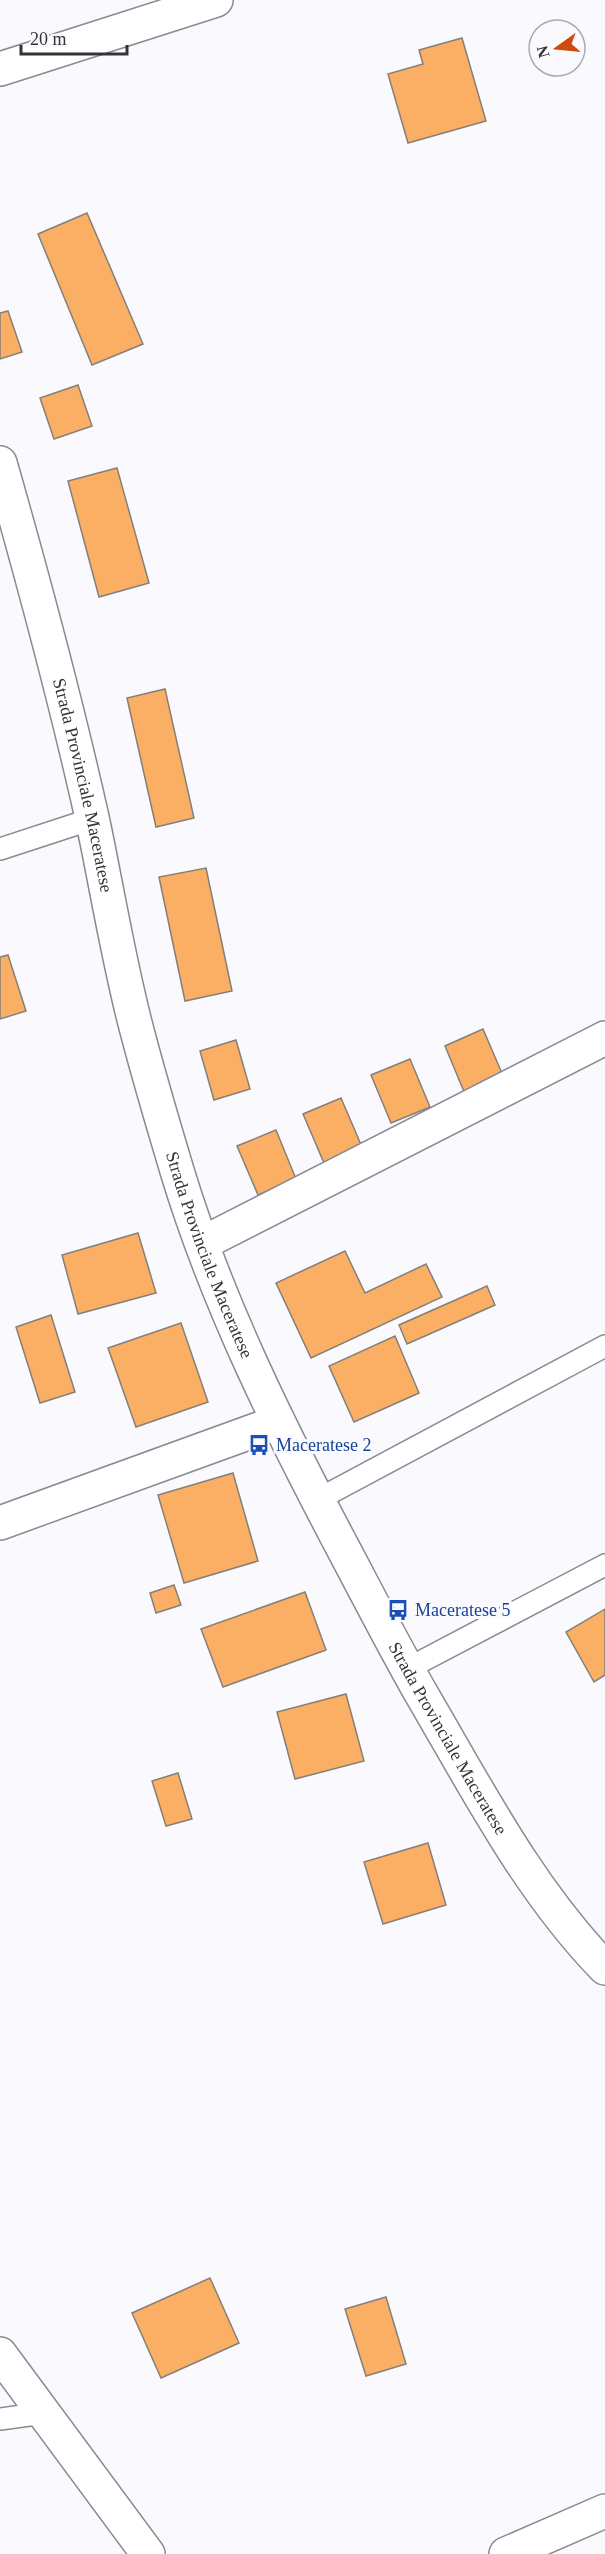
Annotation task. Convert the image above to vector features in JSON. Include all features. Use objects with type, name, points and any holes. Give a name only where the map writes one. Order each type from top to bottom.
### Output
[{"type":"main road","points":[[0,69],[156,9],[216,0]]},
{"type":"main road","name":"Strada Provinciale Maceratese","points":[[0,463],[42,609],[92,819],[135,1023],[179,1177],[239,1336],[317,1500],[407,1669],[524,1866],[580,1943],[605,1968]]},
{"type":"main road","points":[[203,1243],[605,1038]]},
{"type":"main road","points":[[0,1523],[278,1422]]},
{"type":"main road","points":[[0,2354],[148,2554]]},
{"type":"main road","points":[[506,2554],[605,2511]]},
{"type":"lane","points":[[0,849],[92,819]]},
{"type":"lane","points":[[317,1500],[605,1346]]},
{"type":"lane","points":[[407,1669],[605,1565]]},
{"type":"lane","points":[[0,2419],[44,2413]]},
{"type":"building","points":[[462,38],[486,121],[408,143],[388,74],[423,64],[419,50]]},
{"type":"building","points":[[87,213],[143,344],[92,365],[38,234]]},
{"type":"building","points":[[8,311],[22,352],[0,359],[0,313]]},
{"type":"building","points":[[78,385],[92,426],[54,439],[40,398]]},
{"type":"building","points":[[117,468],[149,583],[99,597],[68,481]]},
{"type":"building","points":[[165,689],[194,818],[156,827],[127,698]]},
{"type":"building","points":[[206,868],[232,991],[185,1001],[159,877]]},
{"type":"building","points":[[8,955],[26,1011],[0,1019],[0,957]]},
{"type":"building","points":[[483,1029],[504,1078],[465,1094],[445,1046]]},
{"type":"building","points":[[236,1040],[250,1089],[214,1100],[200,1051]]},
{"type":"building","points":[[410,1059],[430,1107],[391,1123],[371,1075]]},
{"type":"building","points":[[341,1098],[362,1147],[324,1163],[303,1114]]},
{"type":"building","points":[[276,1130],[296,1179],[258,1195],[237,1146]]},
{"type":"building","points":[[138,1233],[156,1293],[78,1314],[62,1255]]},
{"type":"building","points":[[345,1251],[365,1293],[426,1264],[442,1297],[311,1358],[276,1283]]},
{"type":"building","points":[[487,1286],[495,1305],[407,1344],[399,1325]]},
{"type":"building","points":[[51,1315],[75,1392],[40,1403],[16,1327]]},
{"type":"building","points":[[181,1323],[208,1402],[136,1427],[108,1348]]},
{"type":"building","points":[[395,1336],[419,1393],[354,1422],[329,1366]]},
{"type":"building","points":[[233,1473],[258,1561],[184,1583],[158,1495]]},
{"type":"building","points":[[174,1585],[181,1605],[156,1613],[150,1593]]},
{"type":"building","points":[[305,1592],[326,1650],[223,1687],[201,1629]]},
{"type":"building","points":[[605,1609],[605,1675],[594,1682],[566,1632]]},
{"type":"building","points":[[346,1694],[364,1761],[295,1779],[277,1712]]},
{"type":"building","points":[[178,1773],[192,1819],[166,1826],[152,1781]]},
{"type":"building","points":[[428,1843],[446,1905],[383,1924],[364,1862]]},
{"type":"building","points":[[210,2278],[239,2343],[161,2378],[132,2313]]},
{"type":"building","points":[[386,2297],[406,2364],[366,2376],[345,2309]]},
{"type":"place","name":"Maceratese 2","points":[[259,1445]]},
{"type":"place","name":"Maceratese 5","points":[[398,1610]]}]
